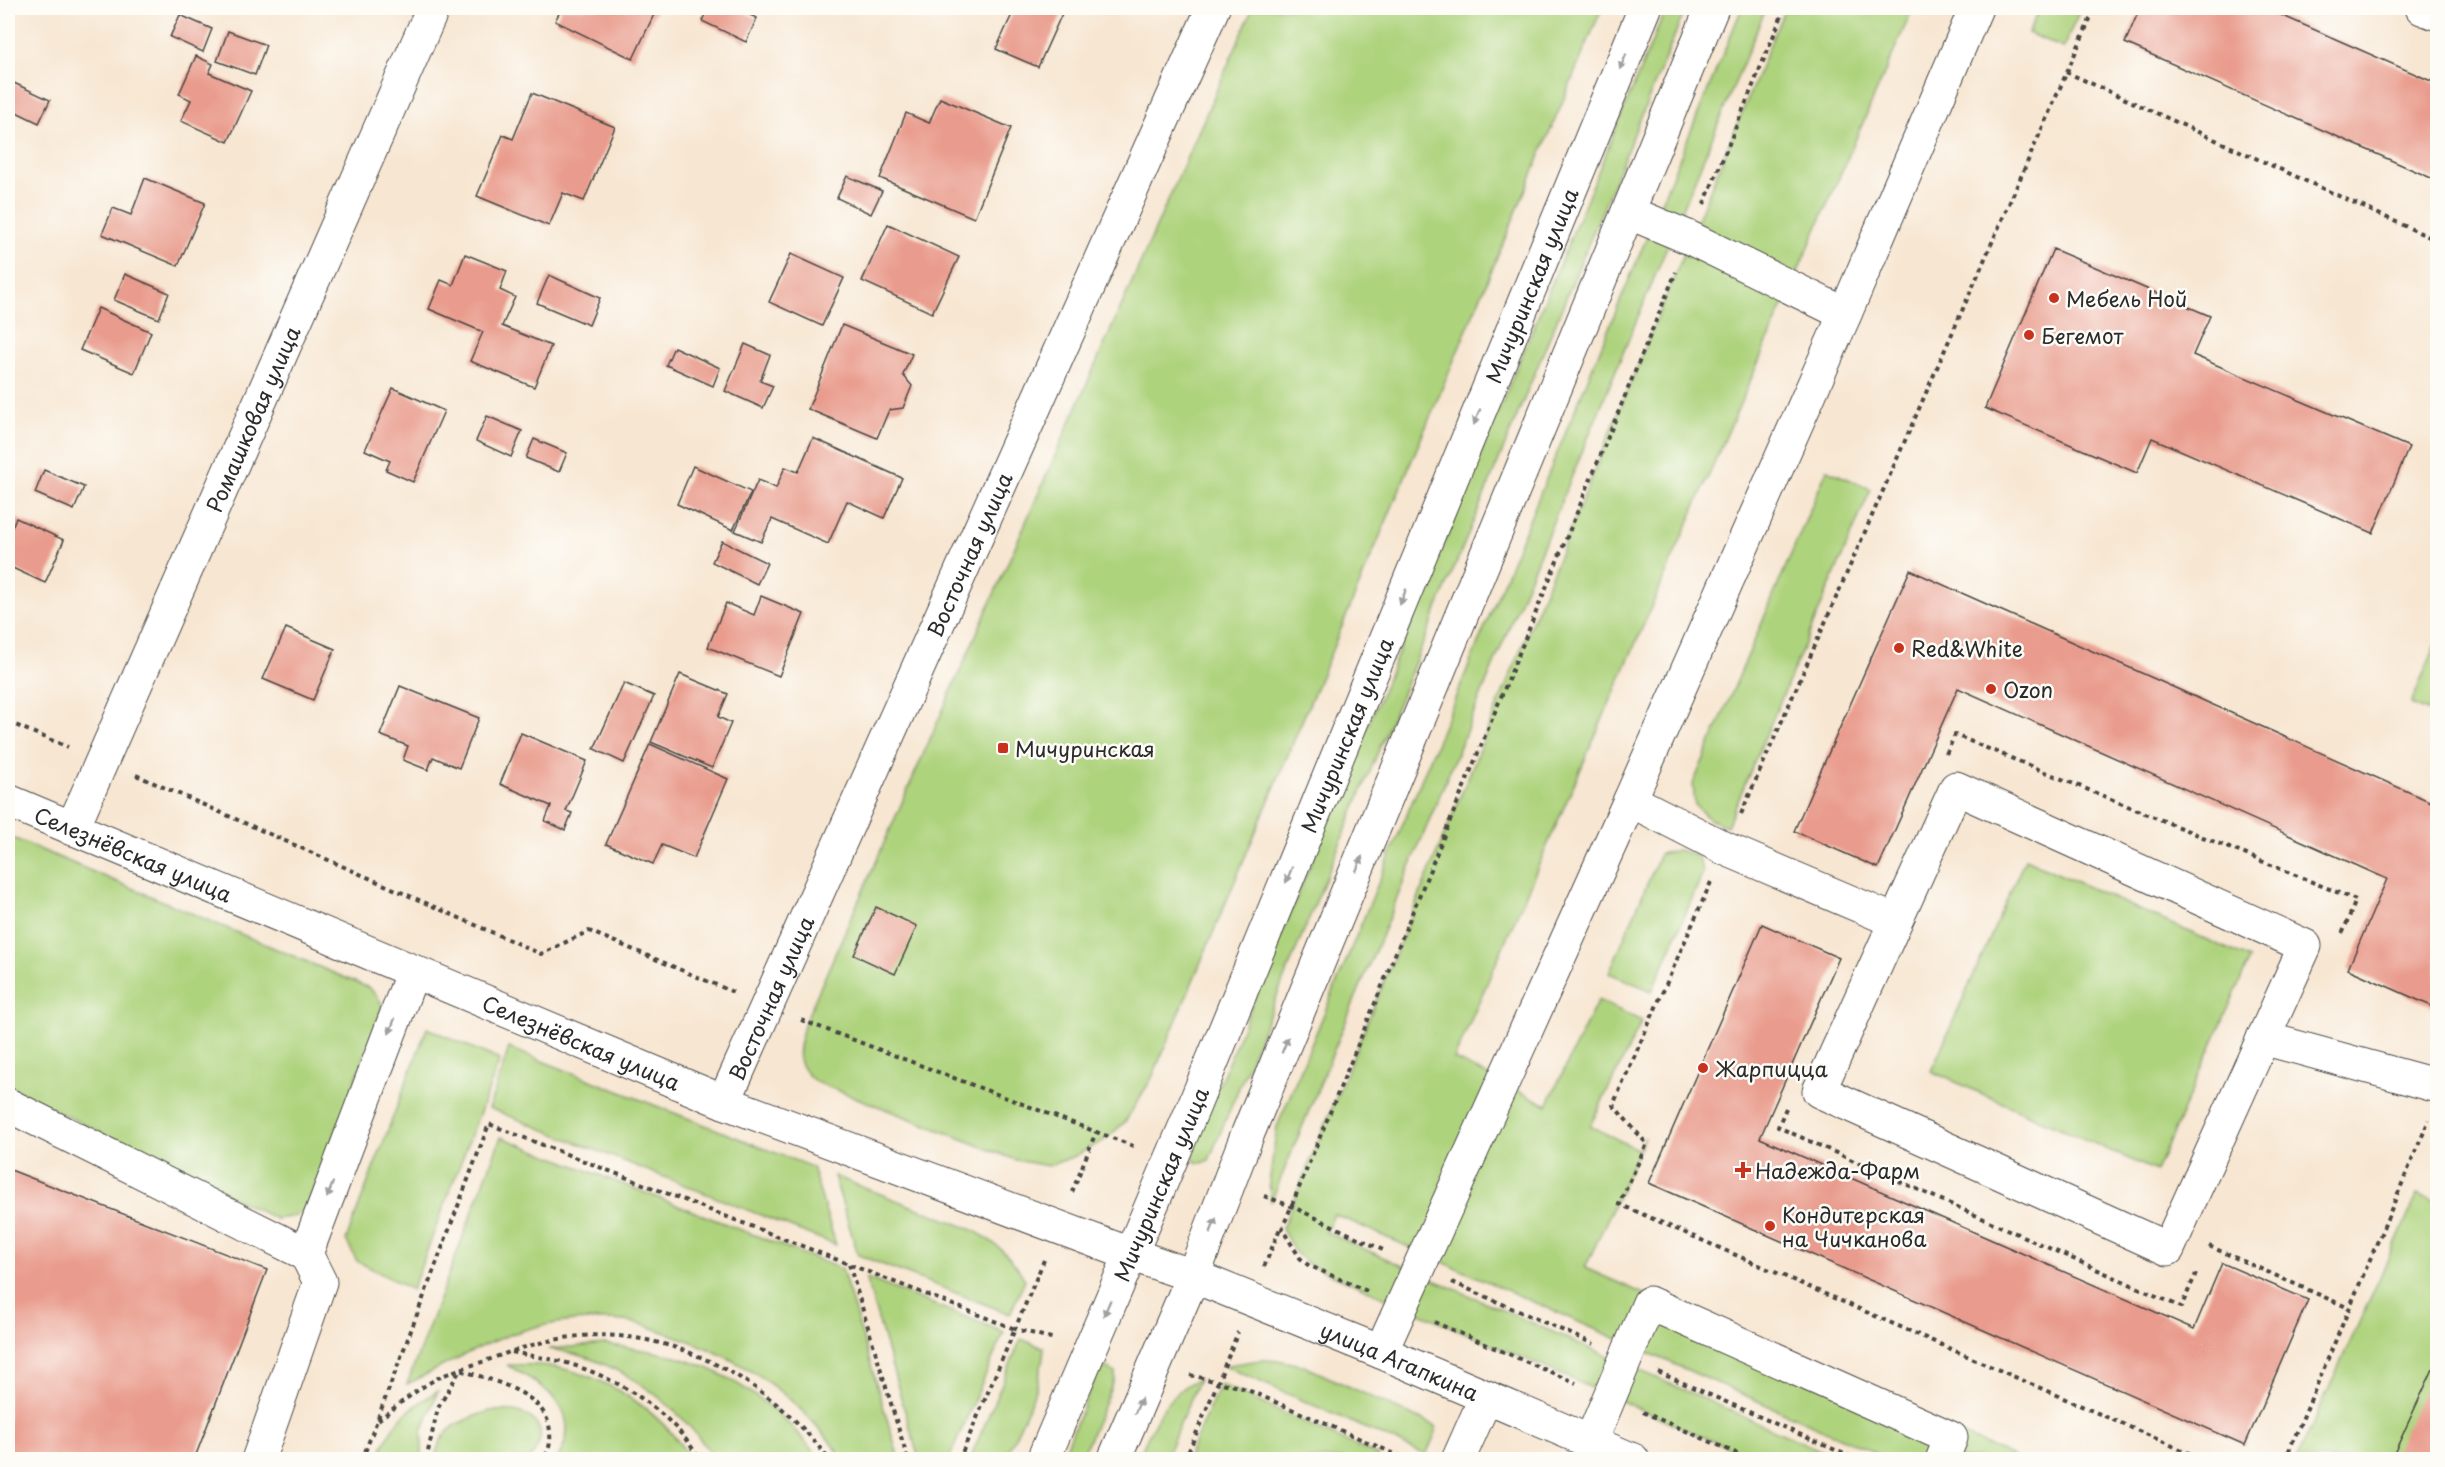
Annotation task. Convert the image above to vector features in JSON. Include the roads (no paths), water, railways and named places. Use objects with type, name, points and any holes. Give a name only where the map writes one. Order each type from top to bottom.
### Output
[{"type":"main road","name":"Ромашковая улица","points":[[72,829],[433,8]]},
{"type":"main road","name":"Восточная улица","points":[[724,1102],[1213,8]]},
{"type":"main road","name":"Мичуринская улица","points":[[1043,1460],[1170,1160],[1645,8]]},
{"type":"main road","points":[[1114,1460],[1193,1276],[1712,8]]},
{"type":"main road","points":[[1382,1352],[1845,314],[1976,8]]},
{"type":"main road","points":[[2422,8],[2438,14]]},
{"type":"main road","points":[[1628,212],[1690,238],[1845,314]]},
{"type":"main road","points":[[1956,788],[2304,946],[2263,1038],[2168,1249],[1819,1091],[1956,788]]},
{"type":"main road","points":[[1630,800],[1726,849],[1895,921]]},
{"type":"main road","name":"Селезнёвская улица","points":[[8,801],[724,1102],[1162,1266]]},
{"type":"main road","points":[[306,1254],[413,971]]},
{"type":"main road","points":[[2263,1038],[2435,1100]]},
{"type":"main road","points":[[8,1105],[306,1254],[320,1282],[258,1460]]},
{"type":"main road","name":"улица Агапкина","points":[[1162,1266],[1193,1276],[1382,1352],[1633,1460]]},
{"type":"main road","points":[[1591,1441],[1649,1304],[1951,1438],[1942,1460]]},
{"type":"main road","points":[[1458,1460],[1486,1397]]},
{"type":"place","name":"Мебель Ной","points":[[2054,298]]},
{"type":"place","name":"Бегемот","points":[[2029,335]]},
{"type":"place","name":"Red&White","points":[[1899,648]]},
{"type":"place","name":"Ozon","points":[[1991,689]]},
{"type":"place","name":"Мичуринская","points":[[1003,748]]},
{"type":"place","name":"Жарпицца","points":[[1703,1068]]},
{"type":"place","name":"Надежда-Фарм","points":[[1743,1170]]},
{"type":"place","name":"Кондитерская на Чичканова","points":[[1770,1226]]}]
